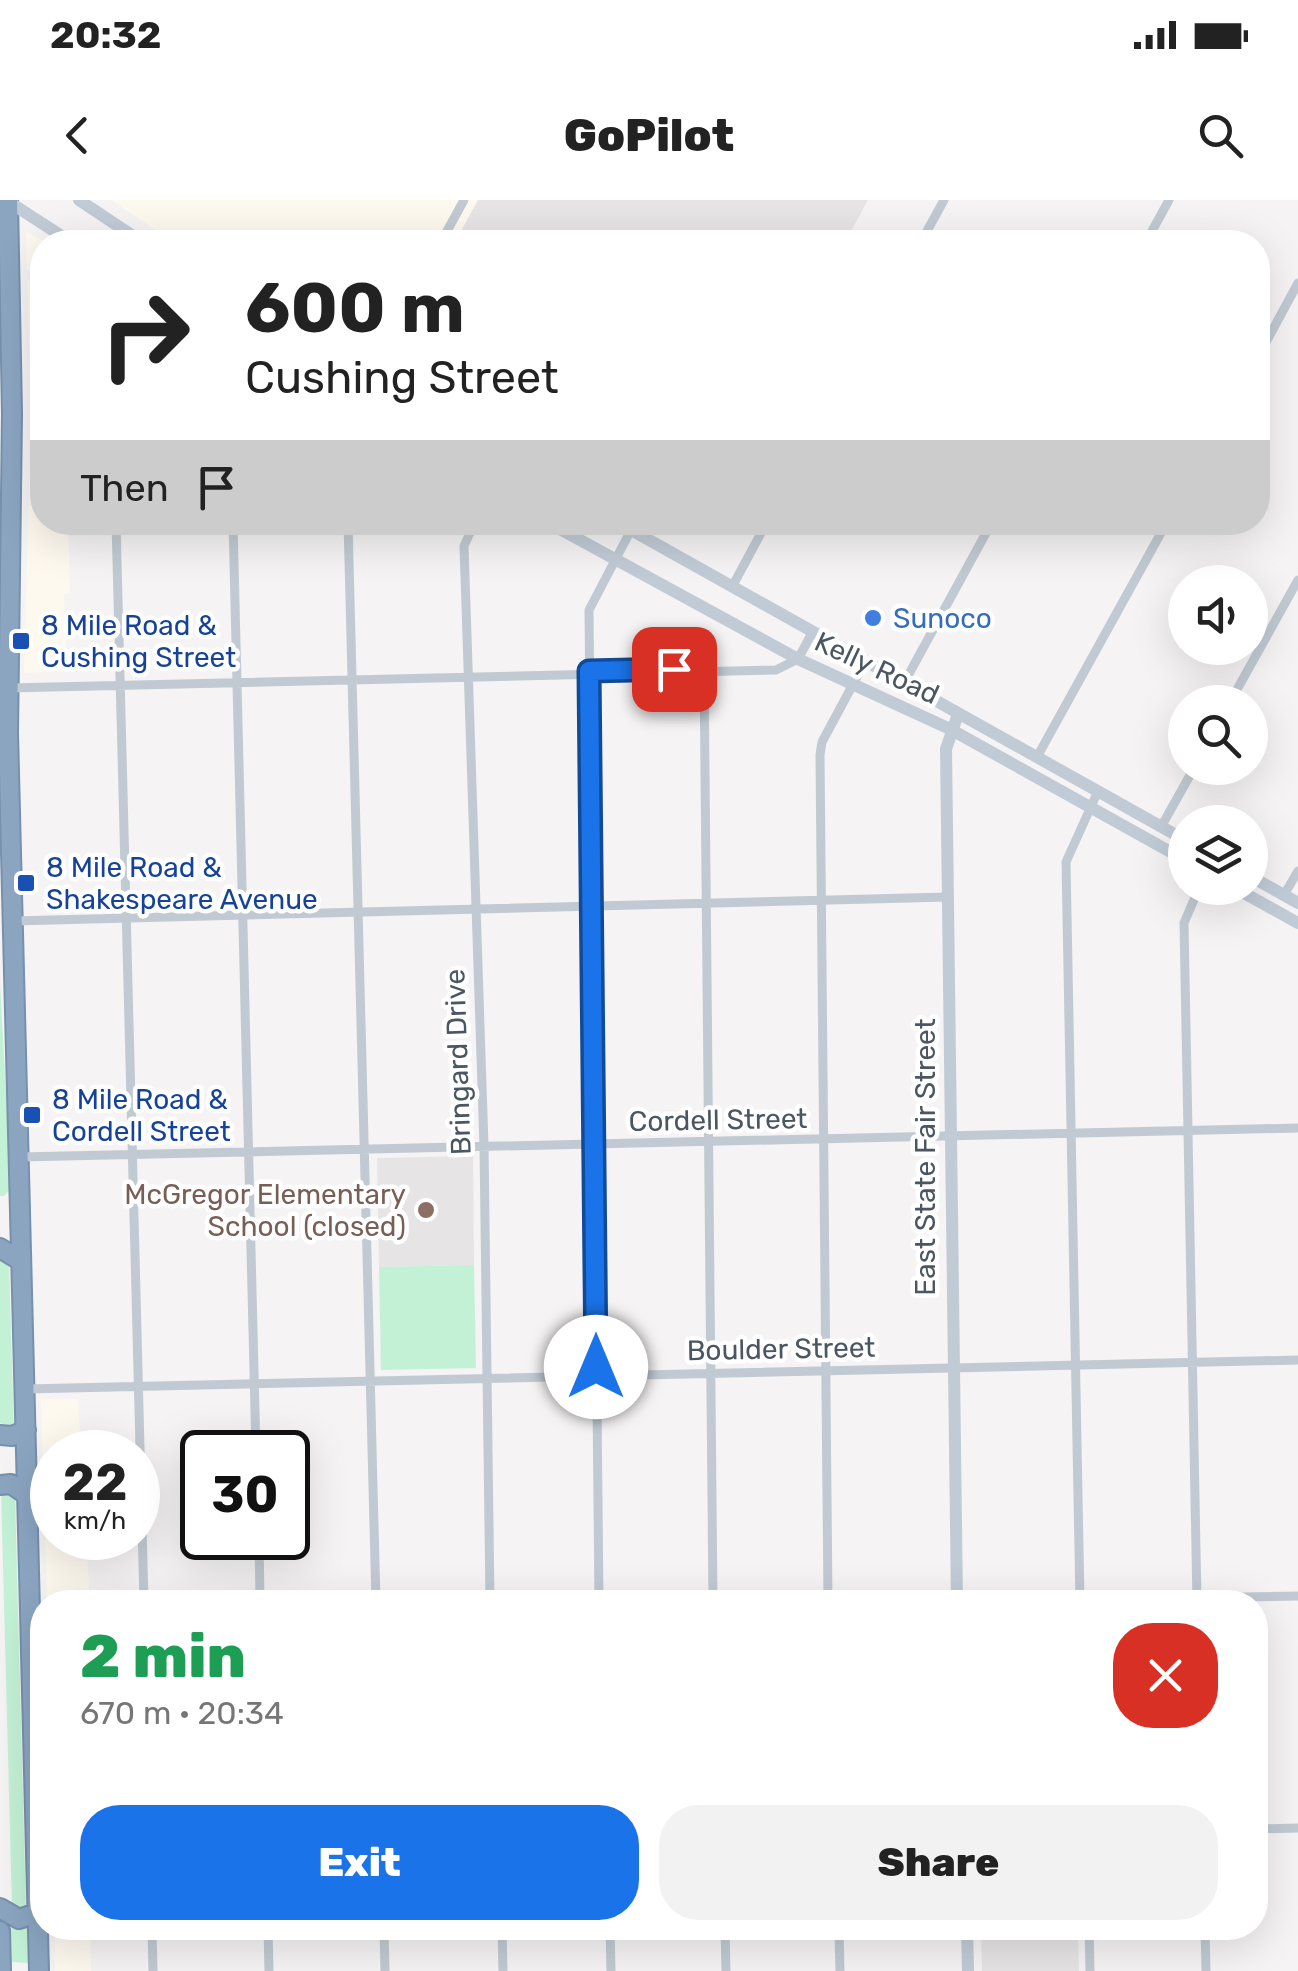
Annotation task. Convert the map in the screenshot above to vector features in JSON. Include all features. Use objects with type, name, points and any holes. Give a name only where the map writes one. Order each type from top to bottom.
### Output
[{"type":"highway","points":[[8,200],[4,659],[8,688],[6,863],[13,922],[7,981],[19,1157],[34,1590]]},
{"type":"highway","points":[[0,1202],[20,1194]]},
{"type":"highway","points":[[0,1248],[22,1261]]},
{"type":"highway","points":[[0,1434],[12,1436],[26,1430]]},
{"type":"highway","points":[[0,1484],[11,1484],[28,1495]]},
{"type":"highway","points":[[0,1908],[19,1919],[30,1915]]},
{"type":"highway","points":[[0,1932],[3,1971],[19,1967],[31,1971]]},
{"type":"highway","points":[[38,1940],[39,1971]]},
{"type":"street","points":[[8,200],[53,230]]},
{"type":"street","points":[[79,200],[124,230]]},
{"type":"street","points":[[447,230],[464,200]]},
{"type":"street","points":[[928,230],[944,200]]},
{"type":"street","points":[[1153,230],[1169,200]]},
{"type":"street","points":[[1270,335],[1298,283]]},
{"type":"street","points":[[116,535],[144,1590]]},
{"type":"street","points":[[233,535],[256,1430]]},
{"type":"street","points":[[348,535],[376,1590]]},
{"type":"street","name":"Bringard Drive","points":[[469,535],[464,546],[484,1146],[490,1590]]},
{"type":"street","name":"Kelly Road","points":[[570,535],[798,659],[950,729],[1168,851]]},
{"type":"street","points":[[599,1590],[589,606],[628,535]]},
{"type":"street","name":"Kelly Road","points":[[640,535],[1168,830]]},
{"type":"street","points":[[732,587],[761,535]]},
{"type":"street","points":[[904,684],[985,535]]},
{"type":"street","points":[[1036,757],[1159,535]]},
{"type":"street","points":[[1239,685],[1298,580]]},
{"type":"street","points":[[8,688],[704,668],[776,670],[798,659],[812,633]]},
{"type":"street","points":[[828,1590],[820,750],[865,662]]},
{"type":"street","points":[[704,668],[714,1590]]},
{"type":"street","name":"East State Fair Street","points":[[957,1590],[948,897],[950,729],[958,714]]},
{"type":"street","points":[[1162,827],[1185,785]]},
{"type":"street","points":[[1080,1590],[1066,857],[1098,792]]},
{"type":"street","points":[[1284,895],[1298,870]]},
{"type":"street","points":[[1268,886],[1298,903]]},
{"type":"street","points":[[13,922],[948,897]]},
{"type":"street","points":[[1192,905],[1184,923],[1197,1590]]},
{"type":"street","points":[[1265,905],[1298,923]]},
{"type":"street","name":"Cordell Street","points":[[19,1157],[1298,1128]]},
{"type":"street","name":"Boulder Street","points":[[25,1389],[1298,1360]]},
{"type":"street","points":[[259,1560],[260,1590]]},
{"type":"street","points":[[1268,1597],[1298,1596]]},
{"type":"street","points":[[1268,1829],[1298,1828]]},
{"type":"street","points":[[152,1940],[153,1971]]},
{"type":"street","points":[[268,1940],[269,1971]]},
{"type":"street","points":[[384,1940],[385,1971]]},
{"type":"street","points":[[503,1940],[504,1971]]},
{"type":"street","points":[[611,1940],[612,1971]]},
{"type":"street","points":[[725,1940],[726,1971]]},
{"type":"street","points":[[839,1940],[840,1971]]},
{"type":"street","points":[[967,1940],[968,1971]]},
{"type":"street","points":[[1089,1940],[1090,1971]]},
{"type":"street","points":[[1205,1940],[1206,1971]]},
{"type":"shaded area","points":[[111,200],[478,200],[462,230],[156,230]]},
{"type":"shaded area","points":[[478,200],[868,200],[852,230],[462,230]]},
{"type":"shaded area","points":[[26,231],[30,233],[30,271]]},
{"type":"shaded area","points":[[27,279],[30,281],[30,383]]},
{"type":"shaded area","points":[[30,454],[30,535],[68,535],[70,593],[64,594],[67,671],[24,673]]},
{"type":"shaded area","name":"McGregor Elementary School (closed)","points":[[473,1156],[474,1265],[379,1267],[377,1158]]},
{"type":"shaded area","points":[[41,1399],[78,1399],[80,1430],[42,1430]]},
{"type":"shaded area","points":[[46,1560],[87,1560],[89,1590],[47,1590]]},
{"type":"shaded area","points":[[55,1940],[90,1940],[91,1971],[55,1971]]},
{"type":"shaded area","points":[[981,1940],[1078,1940],[1079,1971],[982,1971]]},
{"type":"green space","points":[[0,983],[11,1188],[4,1196],[0,1196]]},
{"type":"green space","points":[[0,1255],[9,1262],[14,1429],[0,1423]]},
{"type":"green space","points":[[474,1265],[476,1368],[381,1370],[379,1267]]},
{"type":"green space","points":[[1,1491],[15,1497],[26,1912],[12,1907]]},
{"type":"green space","points":[[9,1924],[28,1925],[29,1963],[10,1962]]},
{"type":"place","name":"Sunoco","points":[[873,618]]},
{"type":"place","name":"8 Mile Road & Cushing Street","points":[[21,641]]},
{"type":"place","name":"8 Mile Road & Shakespeare Avenue","points":[[26,883]]},
{"type":"place","name":"8 Mile Road & Cordell Street","points":[[32,1115]]},
{"type":"place","name":"McGregor Elementary School (closed)","points":[[426,1210]]},
{"type":"route","points":[[596,1367],[589,671],[674,669]]}]
